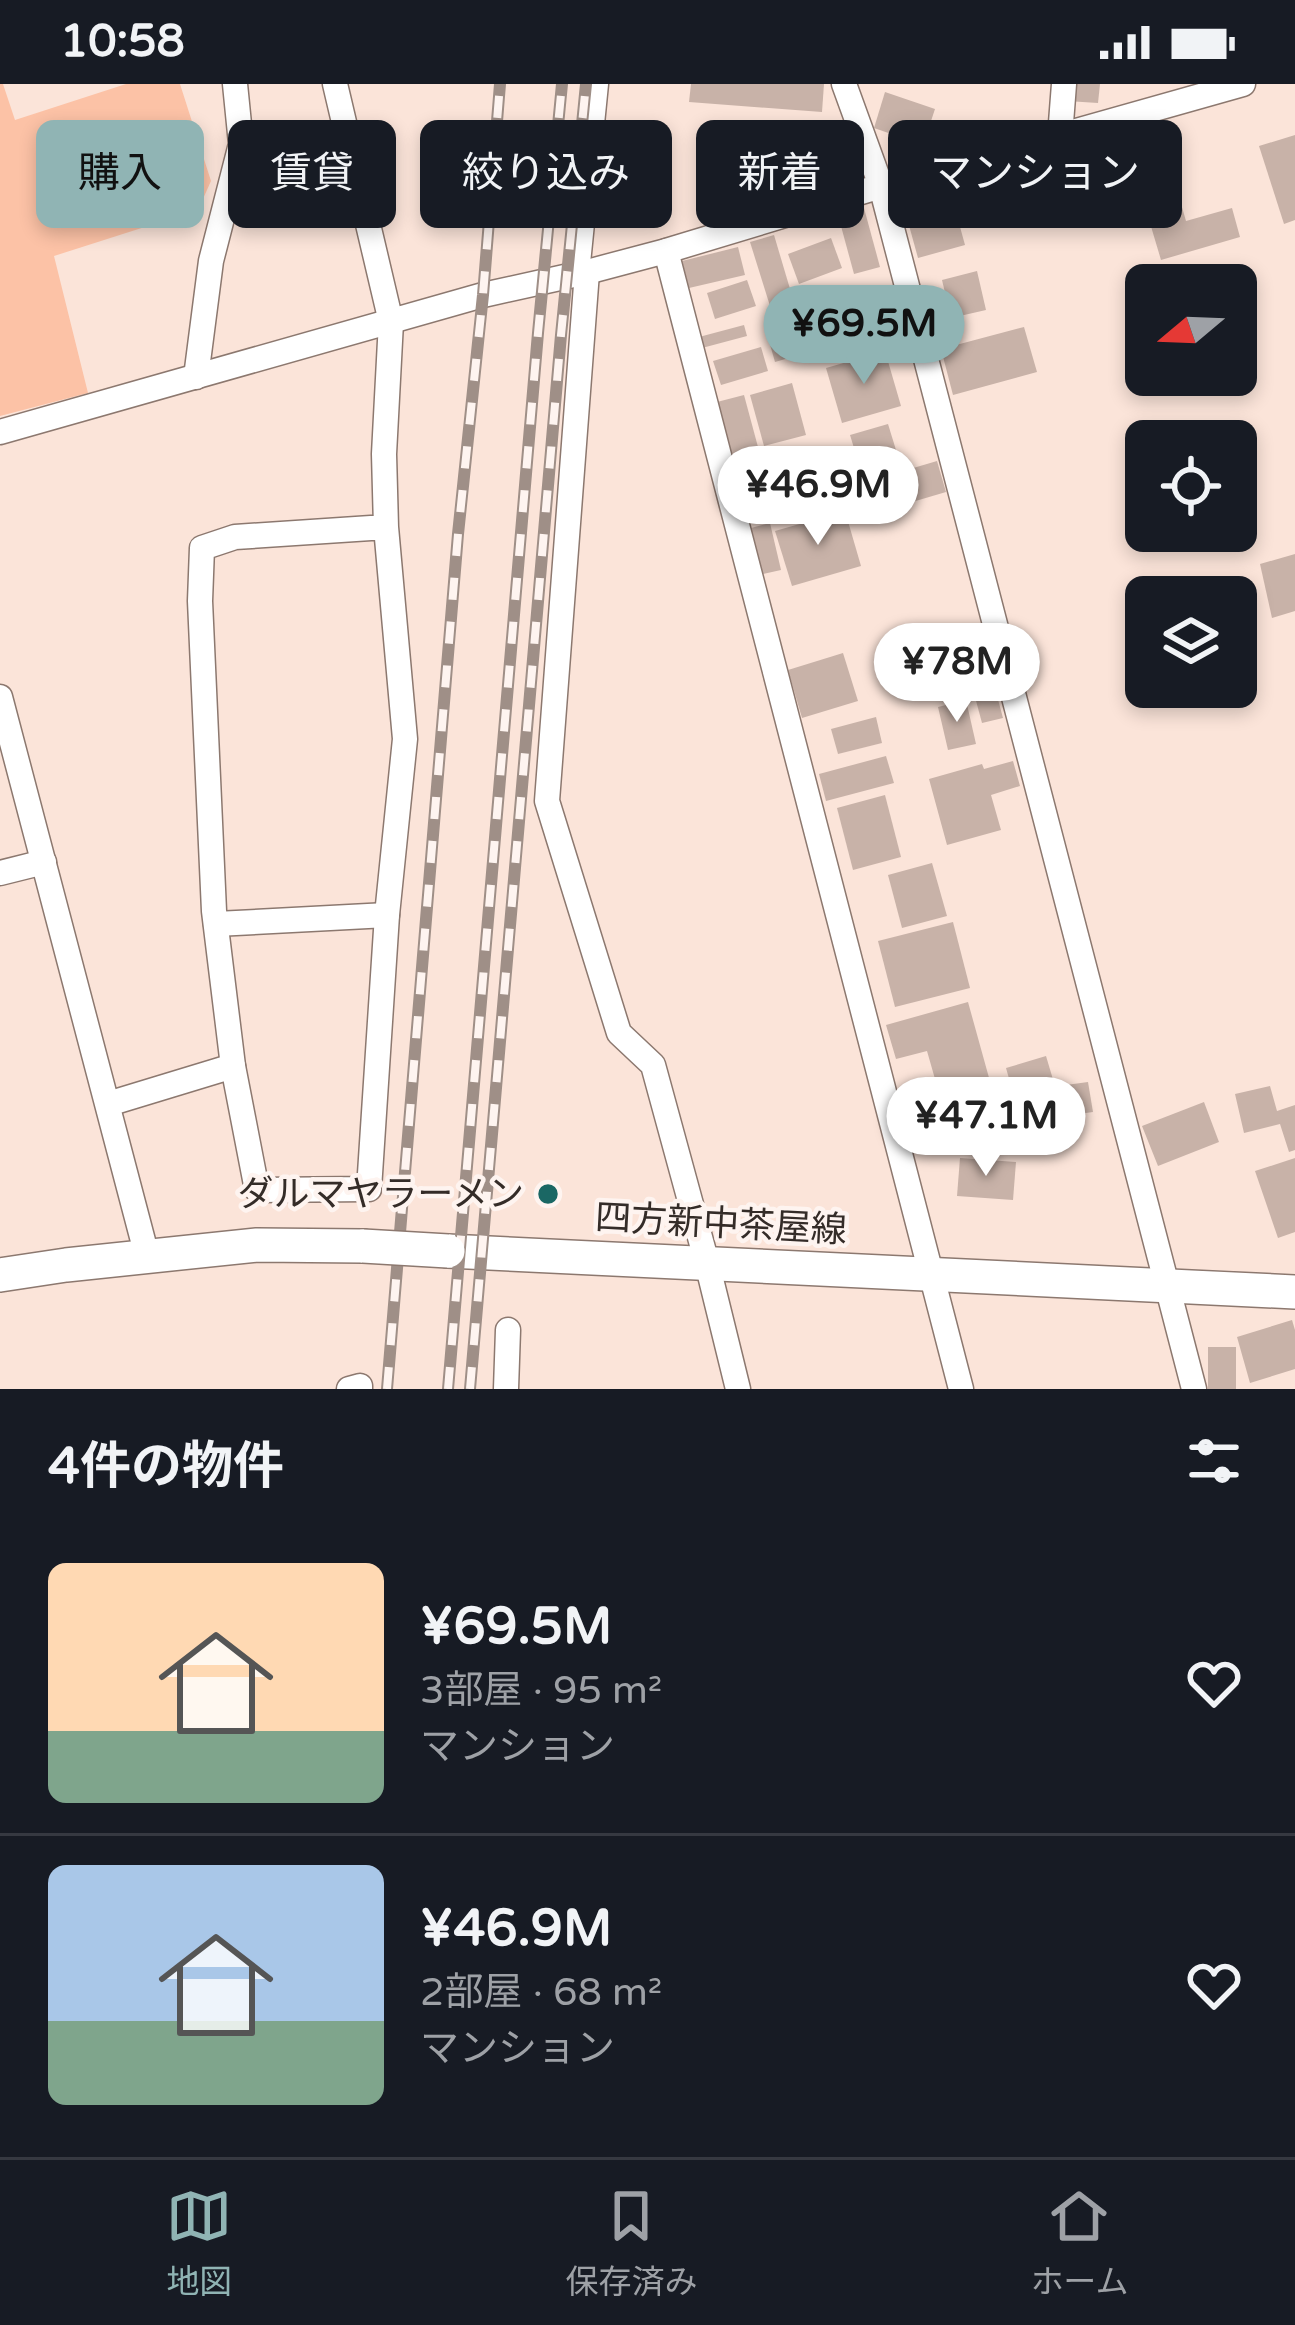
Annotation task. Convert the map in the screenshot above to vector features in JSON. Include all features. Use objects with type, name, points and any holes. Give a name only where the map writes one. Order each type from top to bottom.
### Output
[{"type":"main road","name":"四方新中茶屋線","points":[[0,1275],[256,1245],[363,1246],[1295,1292]]},
{"type":"street","points":[[196,376],[212,261],[241,144],[235,84]]},
{"type":"street","points":[[335,84],[391,322],[384,454],[386,527],[405,739],[387,915],[369,1189],[257,1190],[233,1066],[216,924],[200,602],[202,548],[235,537],[386,527]]},
{"type":"street","points":[[596,84],[547,801],[619,1033],[653,1065],[738,1389]]},
{"type":"street","points":[[844,84],[881,186],[1194,1389]]},
{"type":"street","points":[[1061,120],[1064,84]]},
{"type":"street","points":[[1116,120],[1243,84]]},
{"type":"street","points":[[0,432],[498,291],[666,251],[888,184]]},
{"type":"street","points":[[666,251],[962,1389]]},
{"type":"street","points":[[0,697],[147,1256]]},
{"type":"street","points":[[0,872],[44,862]]},
{"type":"street","points":[[216,924],[387,915]]},
{"type":"street","points":[[108,1104],[233,1066]]},
{"type":"street","points":[[506,1389],[508,1330]]},
{"type":"street","points":[[349,1389],[360,1389]]},
{"type":"shaded area","points":[[0,84],[15,120],[126,84],[180,84],[192,120],[36,120],[36,228],[142,228],[54,256],[88,393],[0,416]]},
{"type":"shaded area","points":[[204,159],[211,181],[204,197]]},
{"type":"building","points":[[691,84],[824,84],[822,112],[689,102]]},
{"type":"building","points":[[1069,84],[1100,84],[1098,103],[1067,101]]},
{"type":"building","points":[[885,92],[935,109],[931,120],[888,120],[888,133],[874,128]]},
{"type":"building","points":[[1295,135],[1295,220],[1284,224],[1259,146]]},
{"type":"building","points":[[1182,207],[1186,221],[1232,208],[1240,237],[1161,260],[1151,228],[1182,228]]},
{"type":"building","points":[[864,208],[880,267],[854,274],[842,228],[864,228]]},
{"type":"building","points":[[910,228],[960,228],[965,245],[918,258]]},
{"type":"building","points":[[774,235],[793,299],[770,306],[750,242]]},
{"type":"building","points":[[831,238],[842,268],[799,284],[788,254]]},
{"type":"building","points":[[738,247],[745,275],[689,288],[682,261]]},
{"type":"building","points":[[977,271],[986,310],[951,318],[942,280]]},
{"type":"building","points":[[747,280],[756,306],[715,319],[707,293]]},
{"type":"building","points":[[795,318],[806,353],[775,362],[765,327]]},
{"type":"building","points":[[744,325],[747,336],[702,348],[699,337]]},
{"type":"building","points":[[1024,327],[1037,372],[953,395],[941,349]]},
{"type":"building","points":[[761,347],[768,371],[721,385],[713,361]]},
{"type":"building","points":[[885,351],[901,406],[842,423],[826,368]]},
{"type":"building","points":[[792,383],[806,435],[764,446],[750,395]]},
{"type":"building","points":[[744,395],[758,447],[730,454],[717,402]]},
{"type":"building","points":[[888,424],[900,463],[862,474],[850,435]]},
{"type":"building","points":[[937,461],[946,492],[858,518],[849,487]]},
{"type":"building","points":[[845,511],[861,566],[792,586],[775,531]]},
{"type":"building","points":[[770,523],[781,570],[763,574],[751,528]]},
{"type":"building","points":[[1295,554],[1295,611],[1272,618],[1260,564]]},
{"type":"building","points":[[843,653],[858,701],[802,718],[788,670]]},
{"type":"building","points":[[996,692],[1003,718],[982,723],[975,697]]},
{"type":"building","points":[[966,700],[976,744],[948,750],[938,707]]},
{"type":"building","points":[[876,717],[882,743],[838,754],[831,729]]},
{"type":"building","points":[[886,756],[894,783],[826,801],[819,774]]},
{"type":"building","points":[[1013,761],[1020,786],[991,795],[1001,830],[947,845],[929,779]]},
{"type":"building","points":[[885,795],[901,857],[853,870],[837,808]]},
{"type":"building","points":[[932,863],[947,916],[902,928],[888,875]]},
{"type":"building","points":[[953,922],[970,988],[895,1007],[878,941]]},
{"type":"building","points":[[968,1002],[1001,1121],[951,1135],[927,1051],[896,1059],[886,1025]]},
{"type":"building","points":[[1046,1056],[1063,1113],[1022,1124],[1006,1068]]},
{"type":"building","points":[[1088,1082],[1093,1112],[1071,1115],[1066,1085]]},
{"type":"building","points":[[1270,1086],[1277,1111],[1295,1105],[1295,1150],[1289,1152],[1280,1124],[1244,1133],[1235,1094]]},
{"type":"building","points":[[1204,1102],[1219,1142],[1158,1166],[1142,1126]]},
{"type":"building","points":[[960,1158],[1016,1162],[1013,1200],[957,1196]]},
{"type":"building","points":[[1295,1158],[1295,1232],[1278,1238],[1255,1171]]},
{"type":"building","points":[[1292,1320],[1295,1369],[1250,1383],[1237,1337]]},
{"type":"building","points":[[1208,1347],[1236,1347],[1236,1389],[1208,1389]]},
{"type":"railway","points":[[387,1389],[500,84]]},
{"type":"railway","points":[[448,1389],[562,84]]},
{"type":"railway","points":[[470,1389],[586,84]]},
{"type":"place","name":"ダルマヤラーメン","points":[[548,1194]]}]
